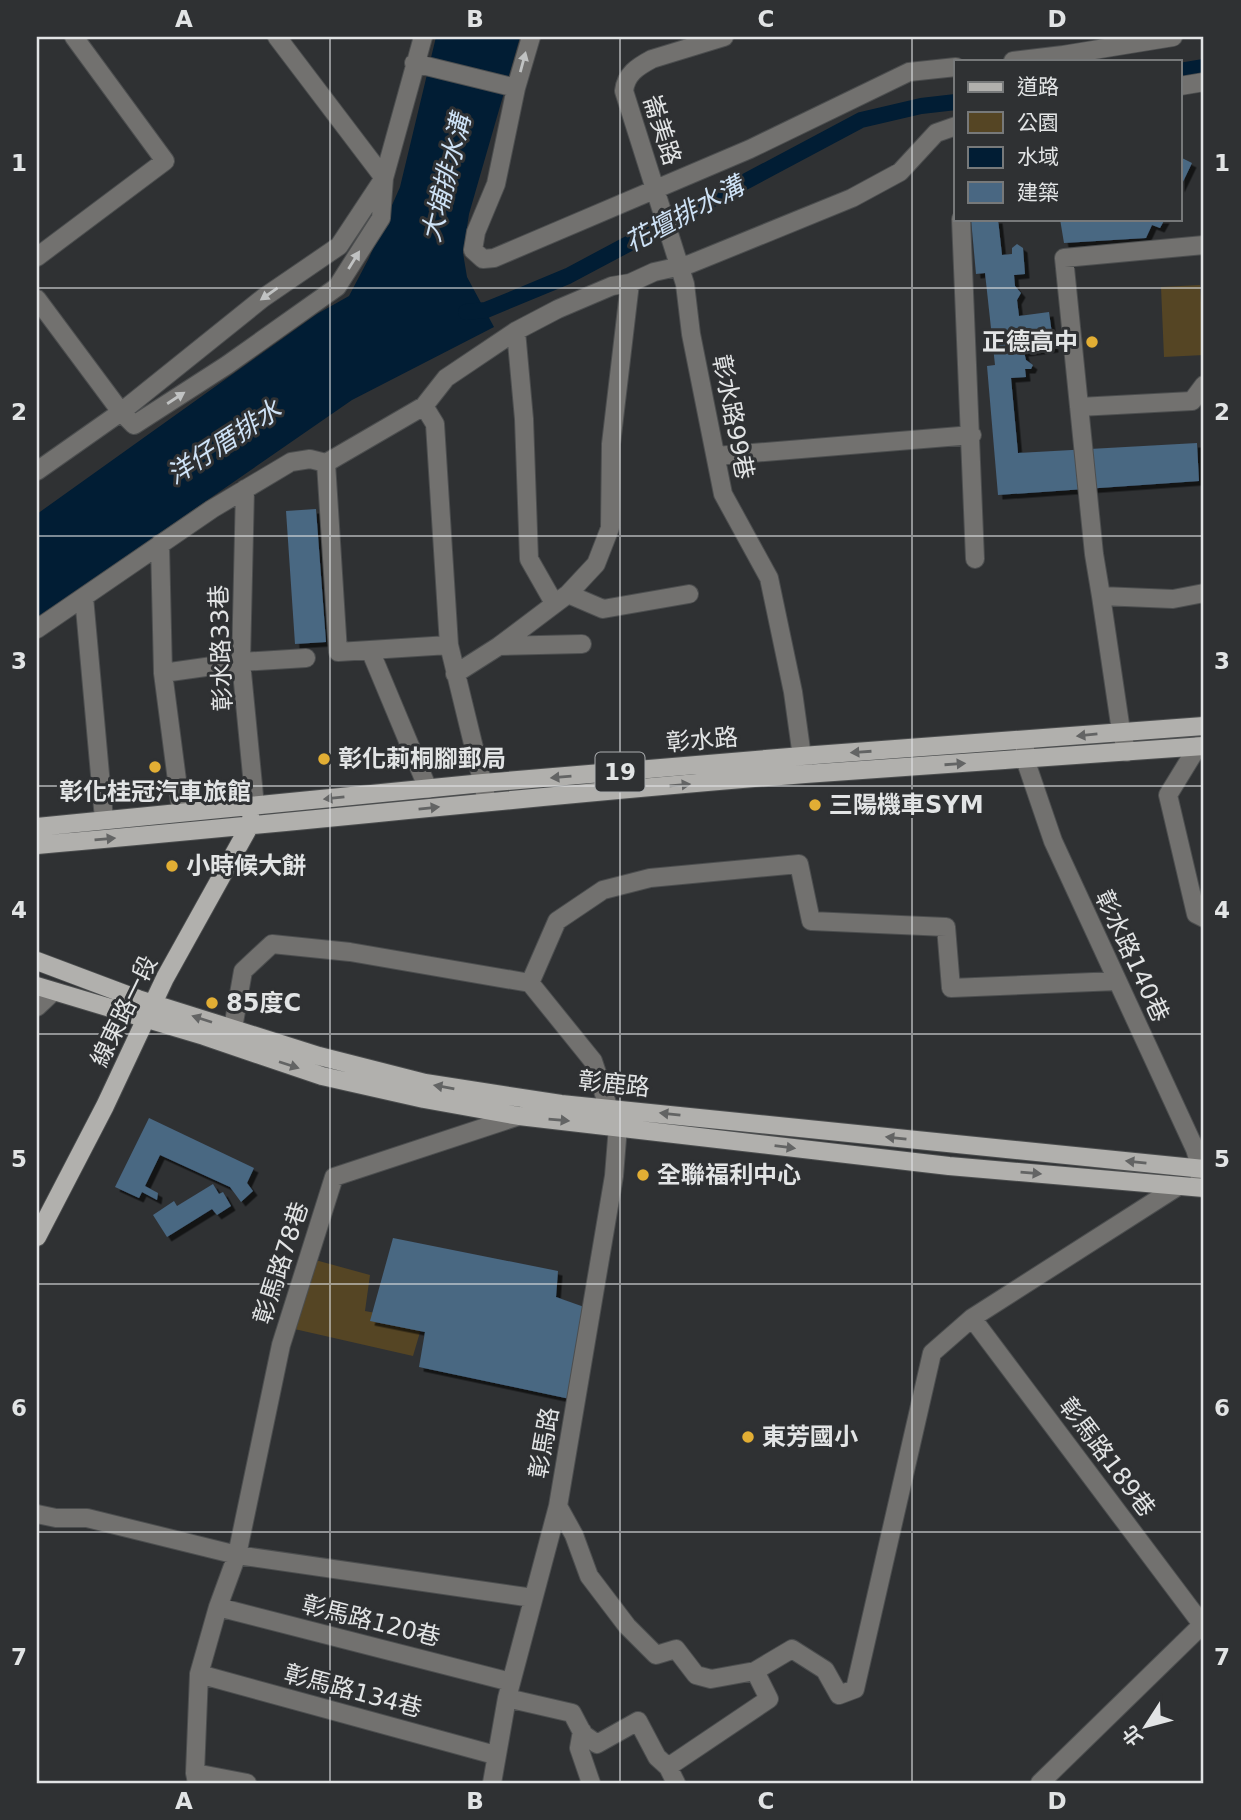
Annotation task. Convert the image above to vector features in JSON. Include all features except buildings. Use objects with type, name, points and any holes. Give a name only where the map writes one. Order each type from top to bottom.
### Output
[{"type":"main road","name":"彰水路","points":[[1025,750],[1121,731],[1204,726]]},
{"type":"main road","name":"彰水路","points":[[37,827],[483,783],[1025,750],[1127,752],[1201,746]]},
{"type":"main road","name":"彰水路","points":[[37,845],[487,803],[803,765]]},
{"type":"main road","name":"線東路一段","points":[[37,1237],[106,1106],[165,978],[249,827],[255,806]]},
{"type":"main road","name":"彰鹿路","points":[[37,961],[151,1011],[322,1076],[424,1099],[519,1116],[853,1156],[1202,1190]]},
{"type":"main road","name":"彰鹿路","points":[[45,989],[233,1028],[320,1056],[425,1083],[505,1097],[1203,1169]]},
{"type":"main road","points":[[853,1156],[856,1133]]},
{"type":"main road","points":[[963,1167],[964,1145]]},
{"type":"street","points":[[37,257],[164,161],[74,37]]},
{"type":"street","points":[[277,37],[384,178]]},
{"type":"street","points":[[37,299],[121,412],[134,425],[227,365],[337,288],[381,218],[384,178],[422,64],[423,37]]},
{"type":"street","points":[[531,37],[512,88],[496,184],[475,232],[473,250],[482,259],[494,258],[750,149],[909,72],[954,67]]},
{"type":"street","name":"崙美路","points":[[678,262],[624,91],[625,81],[634,70],[652,59],[719,37]]},
{"type":"street","points":[[1021,60],[1173,37]]},
{"type":"street","points":[[422,64],[512,88]]},
{"type":"street","points":[[1182,86],[1204,82]]},
{"type":"street","points":[[37,629],[160,544],[291,462],[310,459],[326,463],[424,406],[446,378],[516,331],[612,286],[630,283],[678,262],[852,198],[900,172],[936,133],[954,127]]},
{"type":"street","points":[[37,471],[121,412],[263,298],[340,246],[384,178]]},
{"type":"street","points":[[961,220],[972,435],[975,559]]},
{"type":"street","points":[[1127,752],[1121,731],[1101,596],[1064,258],[1204,245]]},
{"type":"street","name":"彰水路99巷","points":[[678,262],[685,284],[691,334],[723,494],[769,578],[793,692],[803,765]]},
{"type":"street","points":[[455,674],[499,646],[561,599],[596,564],[610,528],[611,444],[630,283]]},
{"type":"street","points":[[516,331],[524,419],[529,559],[561,599],[603,608],[689,594]]},
{"type":"street","points":[[1079,407],[1192,401],[1204,385]]},
{"type":"street","points":[[424,406],[435,424],[449,645],[487,803]]},
{"type":"street","points":[[716,456],[972,435]]},
{"type":"street","points":[[326,463],[338,652],[449,645]]},
{"type":"street","name":"彰水路33巷","points":[[245,489],[242,662],[255,806]]},
{"type":"street","points":[[160,544],[163,673],[181,811]]},
{"type":"street","points":[[1101,596],[1173,599],[1204,593]]},
{"type":"street","points":[[84,597],[104,819]]},
{"type":"street","points":[[499,646],[582,644]]},
{"type":"street","points":[[370,650],[428,789]]},
{"type":"street","points":[[163,673],[242,662],[306,658]]},
{"type":"street","points":[[1201,746],[1168,795],[1196,914],[1204,918]]},
{"type":"street","name":"彰水路140巷","points":[[1025,750],[1053,841],[1203,1169],[1202,1190]]},
{"type":"street","points":[[530,983],[558,921],[603,890],[650,878],[799,864],[811,920],[946,927],[951,988],[1116,981]]},
{"type":"street","points":[[233,1028],[243,971],[272,944],[350,952],[530,983],[593,1061],[618,1126]]},
{"type":"street","points":[[37,1006],[45,989]]},
{"type":"street","name":"彰馬路78巷","points":[[237,1555],[281,1345],[334,1177],[519,1116]]},
{"type":"street","name":"彰馬路","points":[[492,1783],[509,1690],[558,1506],[614,1176],[618,1126]]},
{"type":"street","points":[[558,1506],[574,1535],[589,1576],[627,1626],[656,1655],[676,1649],[696,1675],[711,1679],[755,1671],[792,1649],[825,1670],[839,1695],[855,1689],[932,1353],[972,1318],[1177,1186]]},
{"type":"street","name":"彰馬路189巷","points":[[972,1318],[1204,1625],[1040,1783]]},
{"type":"street","points":[[37,1514],[56,1518],[88,1518],[237,1555],[533,1598]]},
{"type":"street","points":[[237,1555],[218,1607],[199,1674],[196,1778],[247,1783]]},
{"type":"street","name":"彰馬路120巷","points":[[218,1607],[509,1690],[572,1713],[582,1731]]},
{"type":"street","points":[[582,1731],[597,1744],[638,1721],[657,1757],[672,1775],[769,1699],[755,1671]]},
{"type":"street","name":"彰馬路134巷","points":[[199,1674],[495,1755]]},
{"type":"street","points":[[582,1731],[579,1748],[591,1783]]},
{"type":"green space","points":[[1200,285],[1204,355],[1164,357],[1161,287]]},
{"type":"green space","points":[[308,1258],[370,1275],[365,1311],[423,1322],[413,1356],[290,1328]]},
{"type":"water","points":[[436,37],[520,37],[469,214],[463,253],[467,277],[494,327],[352,400],[37,618],[37,514],[317,314],[349,296],[400,187]]},
{"type":"waterway","name":"花壇排水溝","points":[[1182,71],[1204,67]]},
{"type":"waterway","name":"花壇排水溝","points":[[466,312],[486,310],[568,276],[861,120],[921,106],[954,102]]},
{"type":"place","name":"正德高中","points":[[1092,342]]},
{"type":"place","name":"彰化莿桐腳郵局","points":[[324,759]]},
{"type":"place","name":"彰化桂冠汽車旅館","points":[[155,767]]},
{"type":"place","name":"三陽機車SYM","points":[[815,805]]},
{"type":"place","name":"小時候大餅","points":[[172,866]]},
{"type":"place","name":"85度C","points":[[212,1003]]},
{"type":"place","name":"全聯福利中心","points":[[643,1175]]},
{"type":"place","name":"東芳國小","points":[[748,1437]]},
{"type":"water label","name":"大埔排水溝","points":[[446,178]]},
{"type":"water label","name":"洋仔厝排水","points":[[224,442]]}]
